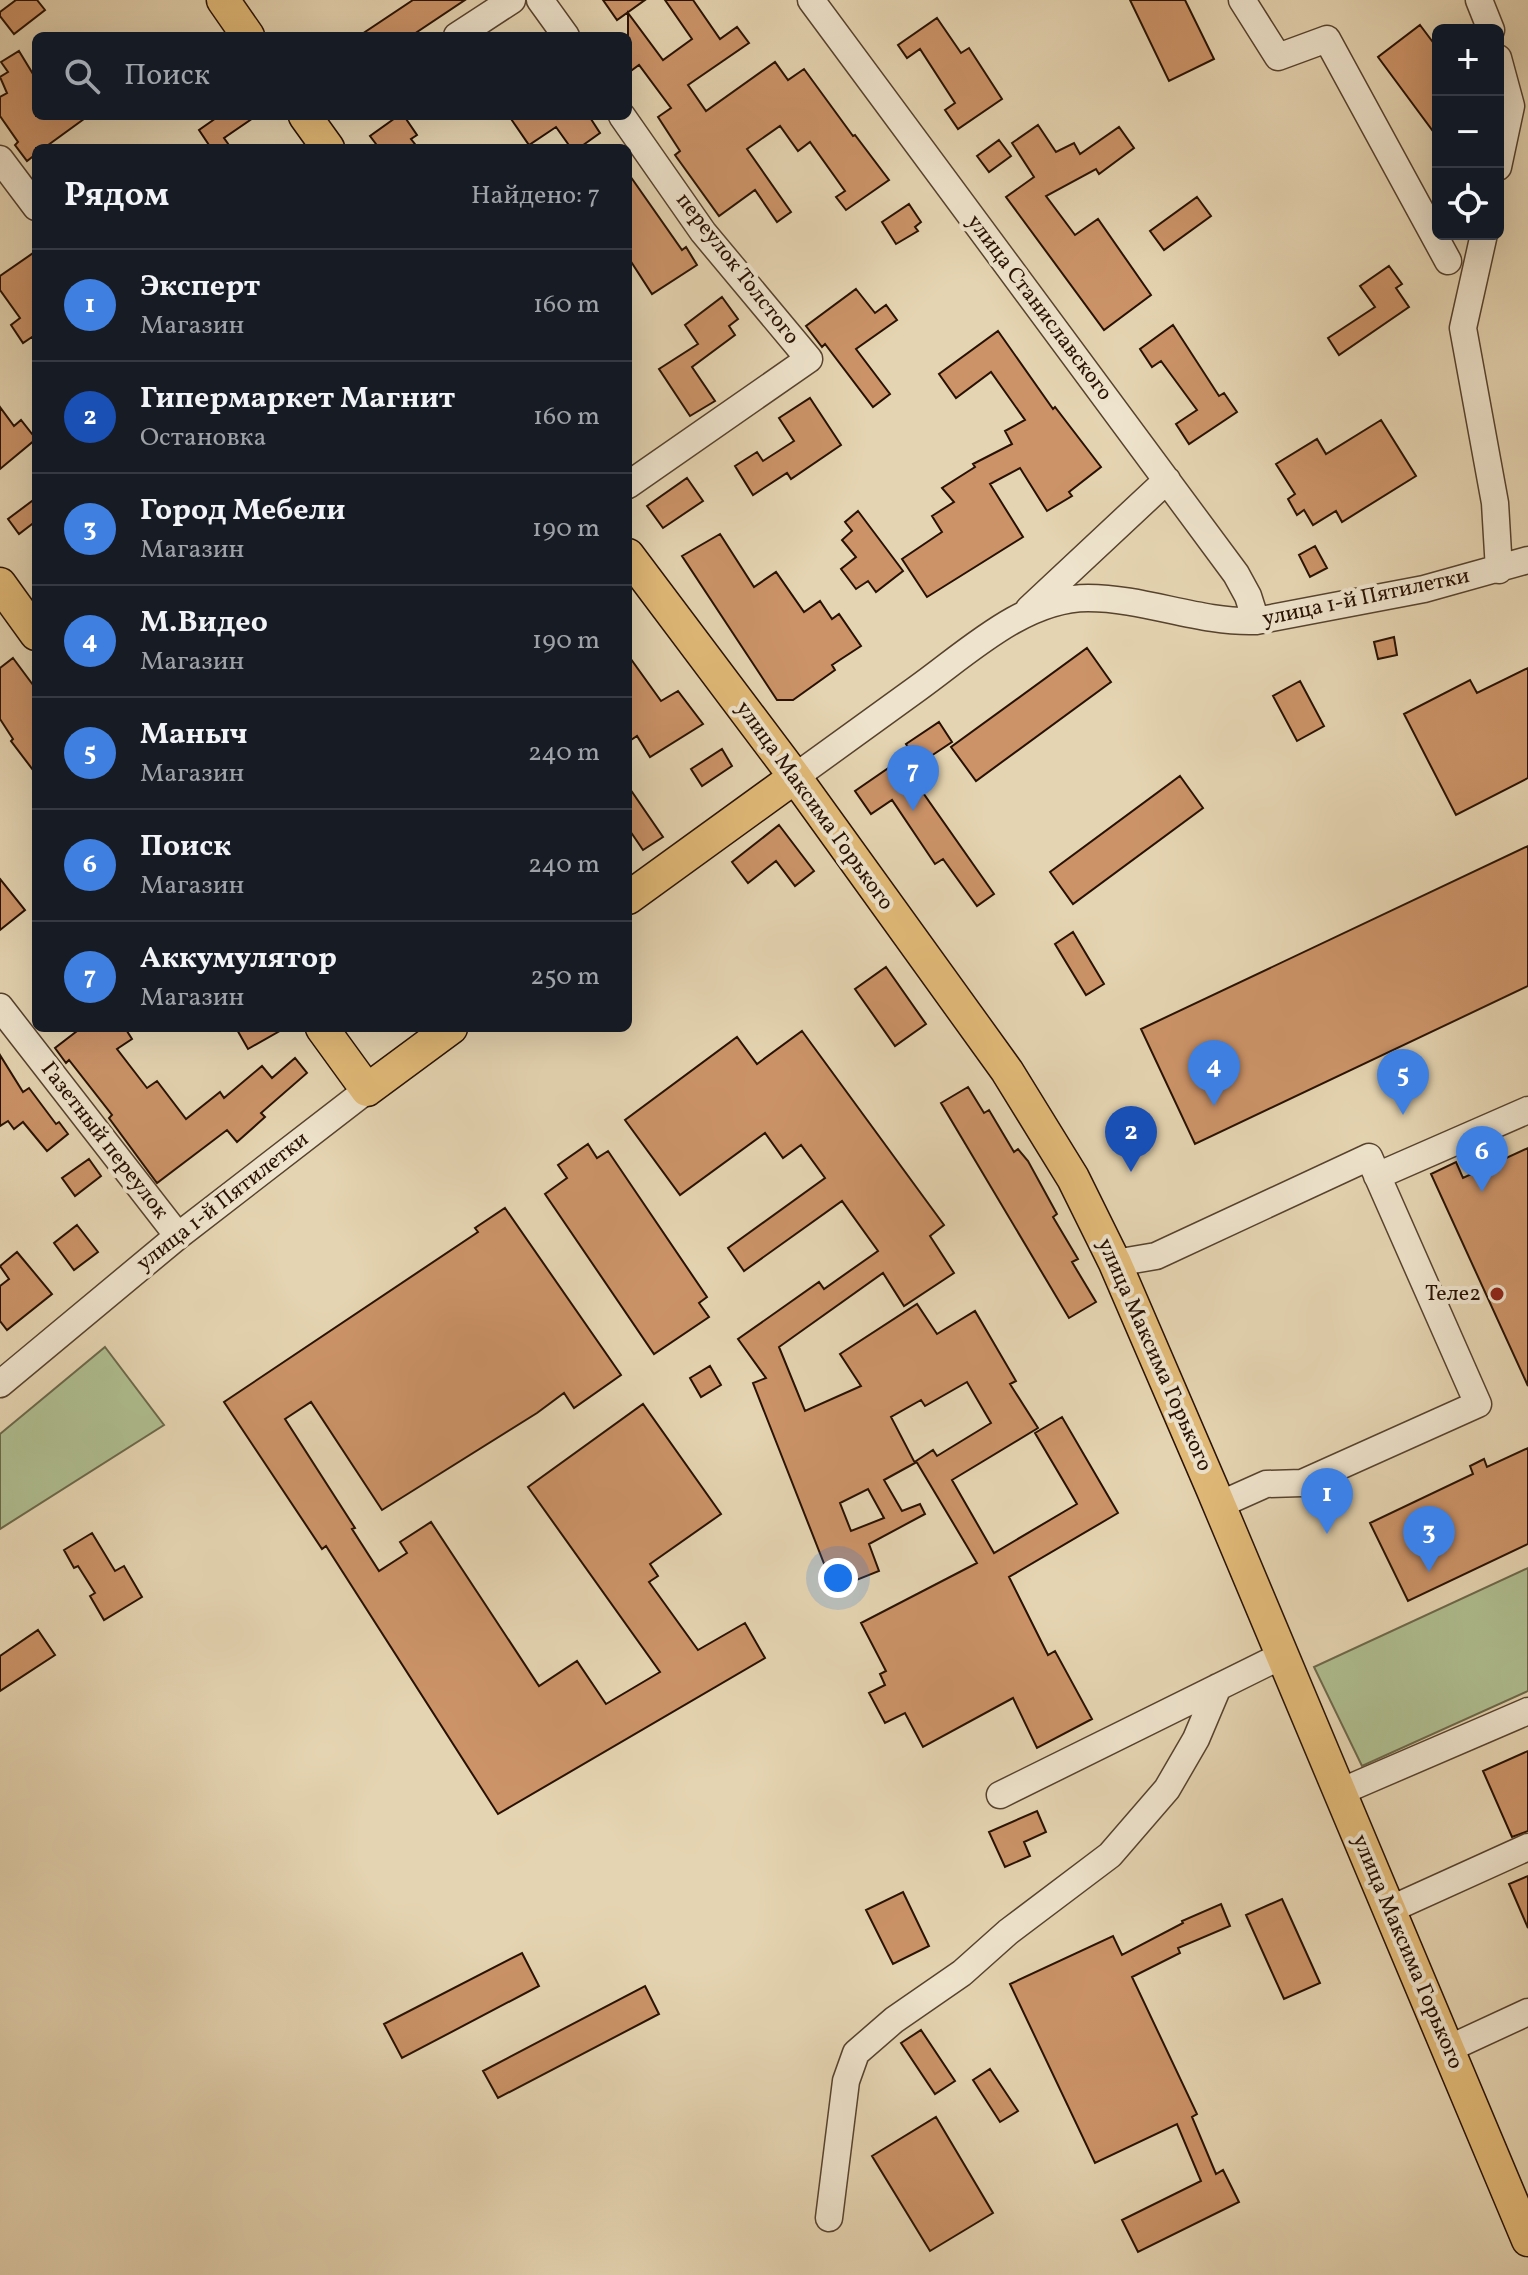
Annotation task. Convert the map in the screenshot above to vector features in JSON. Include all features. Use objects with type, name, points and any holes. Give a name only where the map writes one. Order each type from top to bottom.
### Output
[{"type":"main road","points":[[223,0],[245,32]]},
{"type":"main road","name":"улица Максима Горького","points":[[632,560],[795,777],[1007,1071],[1073,1178],[1115,1263],[1219,1505],[1528,2240]]},
{"type":"main road","points":[[0,584],[32,628]]},
{"type":"main road","name":"улица 1-й Пятилетки","points":[[632,895],[795,777]]},
{"type":"main road","points":[[325,1032],[367,1090]]},
{"type":"main road","name":"улица 1-й Пятилетки","points":[[367,1090],[446,1032]]},
{"type":"street","points":[[463,32],[512,0]]},
{"type":"street","points":[[540,0],[563,32]]},
{"type":"street","name":"улица Станиславского","points":[[811,0],[1236,574],[1248,596],[1256,621]]},
{"type":"street","points":[[1242,0],[1278,57],[1327,39],[1448,261]]},
{"type":"street","points":[[1479,0],[1489,24]]},
{"type":"street","points":[[1504,80],[1511,106],[1504,139]]},
{"type":"street","name":"переулок Толстого","points":[[625,120],[703,232],[809,359],[632,482]]},
{"type":"street","points":[[0,159],[32,202]]},
{"type":"street","points":[[1483,240],[1463,328],[1495,503],[1499,570]]},
{"type":"street","name":"улица 1-й Пятилетки","points":[[1016,620],[1167,480]]},
{"type":"street","name":"улица 1-й Пятилетки","points":[[795,777],[1016,620],[1069,600],[1121,601],[1231,622],[1256,621],[1354,604],[1499,570],[1528,560]]},
{"type":"street","name":"Газетный переулок","points":[[0,1007],[178,1236]]},
{"type":"street","name":"улица 1-й Пятилетки","points":[[0,1384],[178,1236],[367,1090]]},
{"type":"street","points":[[1377,1176],[1528,1110]]},
{"type":"street","points":[[1115,1263],[1156,1256],[1369,1157],[1478,1404],[1302,1483],[1266,1484],[1219,1505]]},
{"type":"street","points":[[1000,1795],[1283,1655]]},
{"type":"street","points":[[829,2218],[846,2081],[856,2053],[894,2020],[962,1973],[1008,1932],[1110,1855],[1167,1789],[1196,1739],[1218,1687]]},
{"type":"street","points":[[1340,1792],[1528,1711]]},
{"type":"street","points":[[1389,1910],[1528,1847]]},
{"type":"street","points":[[1448,2049],[1528,2012]]},
{"type":"green space","points":[[105,1347],[164,1425],[0,1529],[0,1434]]},
{"type":"green space","points":[[1528,1568],[1528,1691],[1362,1766],[1314,1667]]},
{"type":"building","points":[[16,0],[37,0],[45,10],[14,34],[0,12]]},
{"type":"building","points":[[413,0],[465,0],[417,32],[365,32]]},
{"type":"building","points":[[603,0],[645,0],[617,20]]},
{"type":"building","points":[[665,0],[693,0],[720,39],[737,27],[749,43],[688,85],[706,111],[775,62],[788,80],[804,69],[889,180],[846,210],[836,197],[845,191],[810,142],[798,151],[780,126],[747,149],[791,212],[777,222],[755,190],[719,216],[675,155],[680,151],[658,117],[671,108],[639,65],[632,70],[632,32],[628,32],[628,13],[663,60],[692,39]]},
{"type":"building","points":[[1130,0],[1185,0],[1214,59],[1169,81]]},
{"type":"building","points":[[937,18],[961,53],[969,48],[1002,99],[958,129],[945,110],[955,103],[920,49],[907,58],[898,45]]},
{"type":"building","points":[[1420,25],[1432,41],[1432,130],[1378,57]]},
{"type":"building","points":[[19,51],[32,72],[32,120],[82,120],[50,144],[32,144],[32,157],[27,161],[0,116],[0,97],[7,93],[0,77],[8,72],[1,62]]},
{"type":"building","points":[[213,120],[250,120],[224,138],[228,144],[208,144],[199,130]]},
{"type":"building","points":[[392,120],[407,120],[417,135],[411,139],[415,144],[376,144],[370,136]]},
{"type":"building","points":[[512,120],[592,120],[600,133],[585,144],[568,144],[556,127],[528,144]]},
{"type":"building","points":[[1038,125],[1056,152],[1074,143],[1080,154],[1119,127],[1134,148],[1099,174],[1096,169],[1046,196],[1075,235],[1098,219],[1151,295],[1104,330],[1006,197],[1034,177],[1012,143]]},
{"type":"building","points":[[999,140],[1011,156],[989,172],[977,156]]},
{"type":"building","points":[[632,179],[682,250],[686,247],[697,265],[652,294],[632,263]]},
{"type":"building","points":[[1197,197],[1211,216],[1164,250],[1150,231]]},
{"type":"building","points":[[909,204],[921,222],[915,227],[918,231],[896,244],[882,222]]},
{"type":"building","points":[[32,254],[32,337],[23,343],[11,325],[20,318],[0,290],[0,276]]},
{"type":"building","points":[[1389,266],[1402,284],[1396,288],[1409,307],[1339,355],[1328,338],[1375,307],[1360,286]]},
{"type":"building","points":[[856,289],[875,313],[886,305],[897,320],[856,349],[890,394],[873,407],[825,344],[822,347],[806,326]]},
{"type":"building","points":[[722,297],[738,319],[729,326],[735,335],[692,367],[715,401],[690,416],[659,369],[698,344],[685,325]]},
{"type":"building","points":[[1173,325],[1219,396],[1224,393],[1237,412],[1189,444],[1176,424],[1197,410],[1161,361],[1152,367],[1140,349]]},
{"type":"building","points":[[998,331],[1053,409],[1055,407],[1101,467],[1069,492],[1072,496],[1047,511],[1020,468],[990,484],[1023,537],[927,597],[902,559],[942,532],[932,516],[954,502],[942,488],[975,467],[973,464],[1012,444],[1005,431],[1025,420],[991,372],[956,398],[939,374]]},
{"type":"building","points":[[810,398],[841,445],[791,479],[787,473],[753,495],[735,466],[757,452],[763,461],[794,441],[779,418]]},
{"type":"building","points":[[0,407],[14,426],[21,420],[32,434],[32,442],[0,469]]},
{"type":"building","points":[[1381,420],[1416,476],[1342,522],[1336,511],[1313,525],[1304,510],[1297,515],[1288,499],[1295,494],[1276,464],[1317,439],[1326,454]]},
{"type":"building","points":[[687,478],[703,501],[663,528],[647,506]]},
{"type":"building","points":[[32,501],[32,524],[19,534],[8,519]]},
{"type":"building","points":[[858,511],[903,571],[876,592],[868,581],[856,589],[841,569],[856,557],[842,540],[852,531],[845,522]]},
{"type":"building","points":[[720,534],[754,587],[776,572],[804,612],[820,601],[832,619],[839,614],[861,646],[832,665],[835,670],[793,700],[777,700],[682,556]]},
{"type":"building","points":[[1315,546],[1327,568],[1310,577],[1299,555]]},
{"type":"building","points":[[1394,637],[1397,655],[1378,659],[1374,642]]},
{"type":"building","points":[[1087,648],[1111,682],[976,781],[951,747]]},
{"type":"building","points":[[13,658],[32,684],[32,769],[11,741],[13,739],[0,719],[0,668]]},
{"type":"building","points":[[632,661],[661,701],[678,691],[703,724],[650,757],[637,736],[632,739]]},
{"type":"building","points":[[1528,668],[1528,778],[1456,815],[1404,714],[1470,680],[1477,693]]},
{"type":"building","points":[[1300,681],[1324,726],[1297,741],[1273,696]]},
{"type":"building","points":[[939,722],[952,742],[919,764],[906,744]]},
{"type":"building","points":[[722,749],[732,766],[702,786],[691,769]]},
{"type":"building","points":[[900,760],[994,894],[977,906],[943,859],[935,864],[892,800],[871,814],[855,791]]},
{"type":"building","points":[[1180,776],[1203,808],[1073,904],[1050,872]]},
{"type":"building","points":[[632,792],[663,837],[643,850],[632,834]]},
{"type":"building","points":[[779,825],[814,871],[795,886],[776,861],[748,883],[732,862]]},
{"type":"building","points":[[1528,846],[1528,986],[1195,1144],[1141,1029]]},
{"type":"building","points":[[0,879],[25,910],[0,930]]},
{"type":"building","points":[[1073,932],[1104,984],[1086,995],[1055,944]]},
{"type":"building","points":[[886,967],[926,1024],[895,1046],[855,989]]},
{"type":"building","points":[[802,1031],[944,1225],[930,1236],[954,1273],[904,1306],[883,1273],[779,1347],[805,1411],[861,1386],[840,1354],[917,1304],[937,1334],[975,1311],[1016,1381],[1010,1384],[1038,1428],[952,1480],[994,1553],[1077,1504],[1035,1433],[1062,1417],[1118,1513],[1009,1577],[1048,1655],[1055,1651],[1092,1719],[1037,1748],[1013,1698],[923,1747],[905,1713],[885,1723],[869,1693],[885,1685],[880,1674],[886,1671],[861,1623],[977,1563],[916,1461],[933,1450],[937,1456],[991,1423],[967,1382],[925,1406],[921,1400],[891,1417],[915,1463],[884,1480],[902,1511],[920,1504],[925,1514],[869,1544],[879,1571],[834,1589],[753,1383],[766,1378],[738,1339],[819,1282],[824,1289],[878,1251],[842,1201],[744,1271],[728,1248],[825,1178],[801,1145],[783,1158],[765,1133],[680,1195],[625,1120],[737,1037],[757,1064]],"holes":[[[868,1489],[884,1518],[851,1531],[840,1503]]]},
{"type":"building","points":[[76,1032],[128,1032],[132,1039],[117,1049],[147,1088],[157,1081],[186,1119],[220,1092],[224,1098],[262,1066],[272,1078],[295,1058],[307,1073],[261,1113],[265,1117],[237,1142],[227,1130],[157,1183],[109,1118],[112,1115],[69,1060],[66,1063],[55,1048]]},
{"type":"building","points":[[238,1032],[278,1032],[248,1049]]},
{"type":"building","points":[[0,1055],[23,1092],[29,1088],[56,1124],[59,1122],[68,1134],[47,1151],[23,1122],[14,1129],[8,1121],[0,1126]]},
{"type":"building","points":[[968,1087],[984,1113],[989,1110],[1014,1152],[1018,1149],[1028,1161],[1057,1214],[1053,1217],[1078,1259],[1072,1262],[1096,1302],[1069,1318],[941,1103]]},
{"type":"building","points":[[588,1144],[597,1158],[608,1151],[707,1297],[699,1303],[709,1317],[654,1354],[545,1194],[567,1178],[558,1165]]},
{"type":"building","points":[[1528,1148],[1528,1386],[1431,1174],[1456,1162],[1463,1178]]},
{"type":"building","points":[[89,1159],[101,1176],[75,1196],[62,1178]]},
{"type":"building","points":[[505,1208],[621,1375],[574,1408],[564,1393],[382,1510],[311,1402],[285,1419],[379,1571],[407,1553],[400,1542],[431,1522],[539,1686],[577,1661],[606,1704],[660,1672],[528,1487],[643,1404],[721,1514],[650,1564],[658,1576],[649,1582],[698,1650],[745,1623],[765,1658],[498,1814],[326,1546],[322,1549],[224,1402],[478,1232],[475,1228]]},
{"type":"building","points":[[77,1225],[98,1252],[74,1270],[54,1243]]},
{"type":"building","points":[[17,1252],[52,1294],[7,1330],[0,1321],[0,1286],[9,1279],[0,1266]]},
{"type":"building","points":[[710,1366],[721,1385],[701,1397],[690,1378]]},
{"type":"building","points":[[1528,1448],[1528,1544],[1408,1601],[1370,1523],[1473,1474],[1470,1466],[1484,1459],[1487,1467]]},
{"type":"building","points":[[92,1533],[115,1571],[124,1566],[142,1597],[104,1620],[90,1596],[95,1593],[78,1566],[74,1568],[64,1550]]},
{"type":"building","points":[[38,1630],[55,1655],[0,1691],[0,1656]]},
{"type":"building","points":[[1528,1751],[1528,1831],[1512,1837],[1483,1771]]},
{"type":"building","points":[[1037,1811],[1046,1832],[1024,1842],[1030,1856],[1005,1867],[989,1832]]},
{"type":"building","points":[[1528,1876],[1528,1928],[1509,1884]]},
{"type":"building","points":[[903,1892],[929,1946],[893,1964],[866,1910]]},
{"type":"building","points":[[1282,1899],[1320,1983],[1284,1999],[1246,1915]]},
{"type":"building","points":[[1221,1904],[1230,1926],[1178,1948],[1180,1953],[1132,1977],[1197,2114],[1192,2117],[1216,2174],[1223,2170],[1239,2202],[1138,2252],[1122,2220],[1201,2181],[1177,2124],[1095,2163],[1010,1984],[1113,1936],[1122,1955],[1182,1921]]},
{"type":"building","points":[[522,1953],[539,1986],[402,2058],[384,2024]]},
{"type":"building","points":[[645,1986],[659,2014],[498,2098],[483,2071]]},
{"type":"building","points":[[921,2030],[955,2081],[935,2094],[901,2043]]},
{"type":"building","points":[[990,2069],[1018,2111],[1000,2122],[973,2080]]},
{"type":"building","points":[[936,2117],[993,2213],[930,2251],[872,2156]]},
{"type":"place","name":"Аккумулятор","points":[[913,811]]},
{"type":"place","name":"М.Видео","points":[[1214,1106]]},
{"type":"place","name":"Маныч","points":[[1403,1115]]},
{"type":"place","name":"Гипермаркет Магнит","points":[[1131,1172]]},
{"type":"place","name":"Поиск","points":[[1482,1192]]},
{"type":"place","name":"Теле2","points":[[1497,1294]]},
{"type":"place","name":"Эксперт","points":[[1327,1534]]},
{"type":"place","name":"Город Мебели","points":[[1429,1572]]}]
